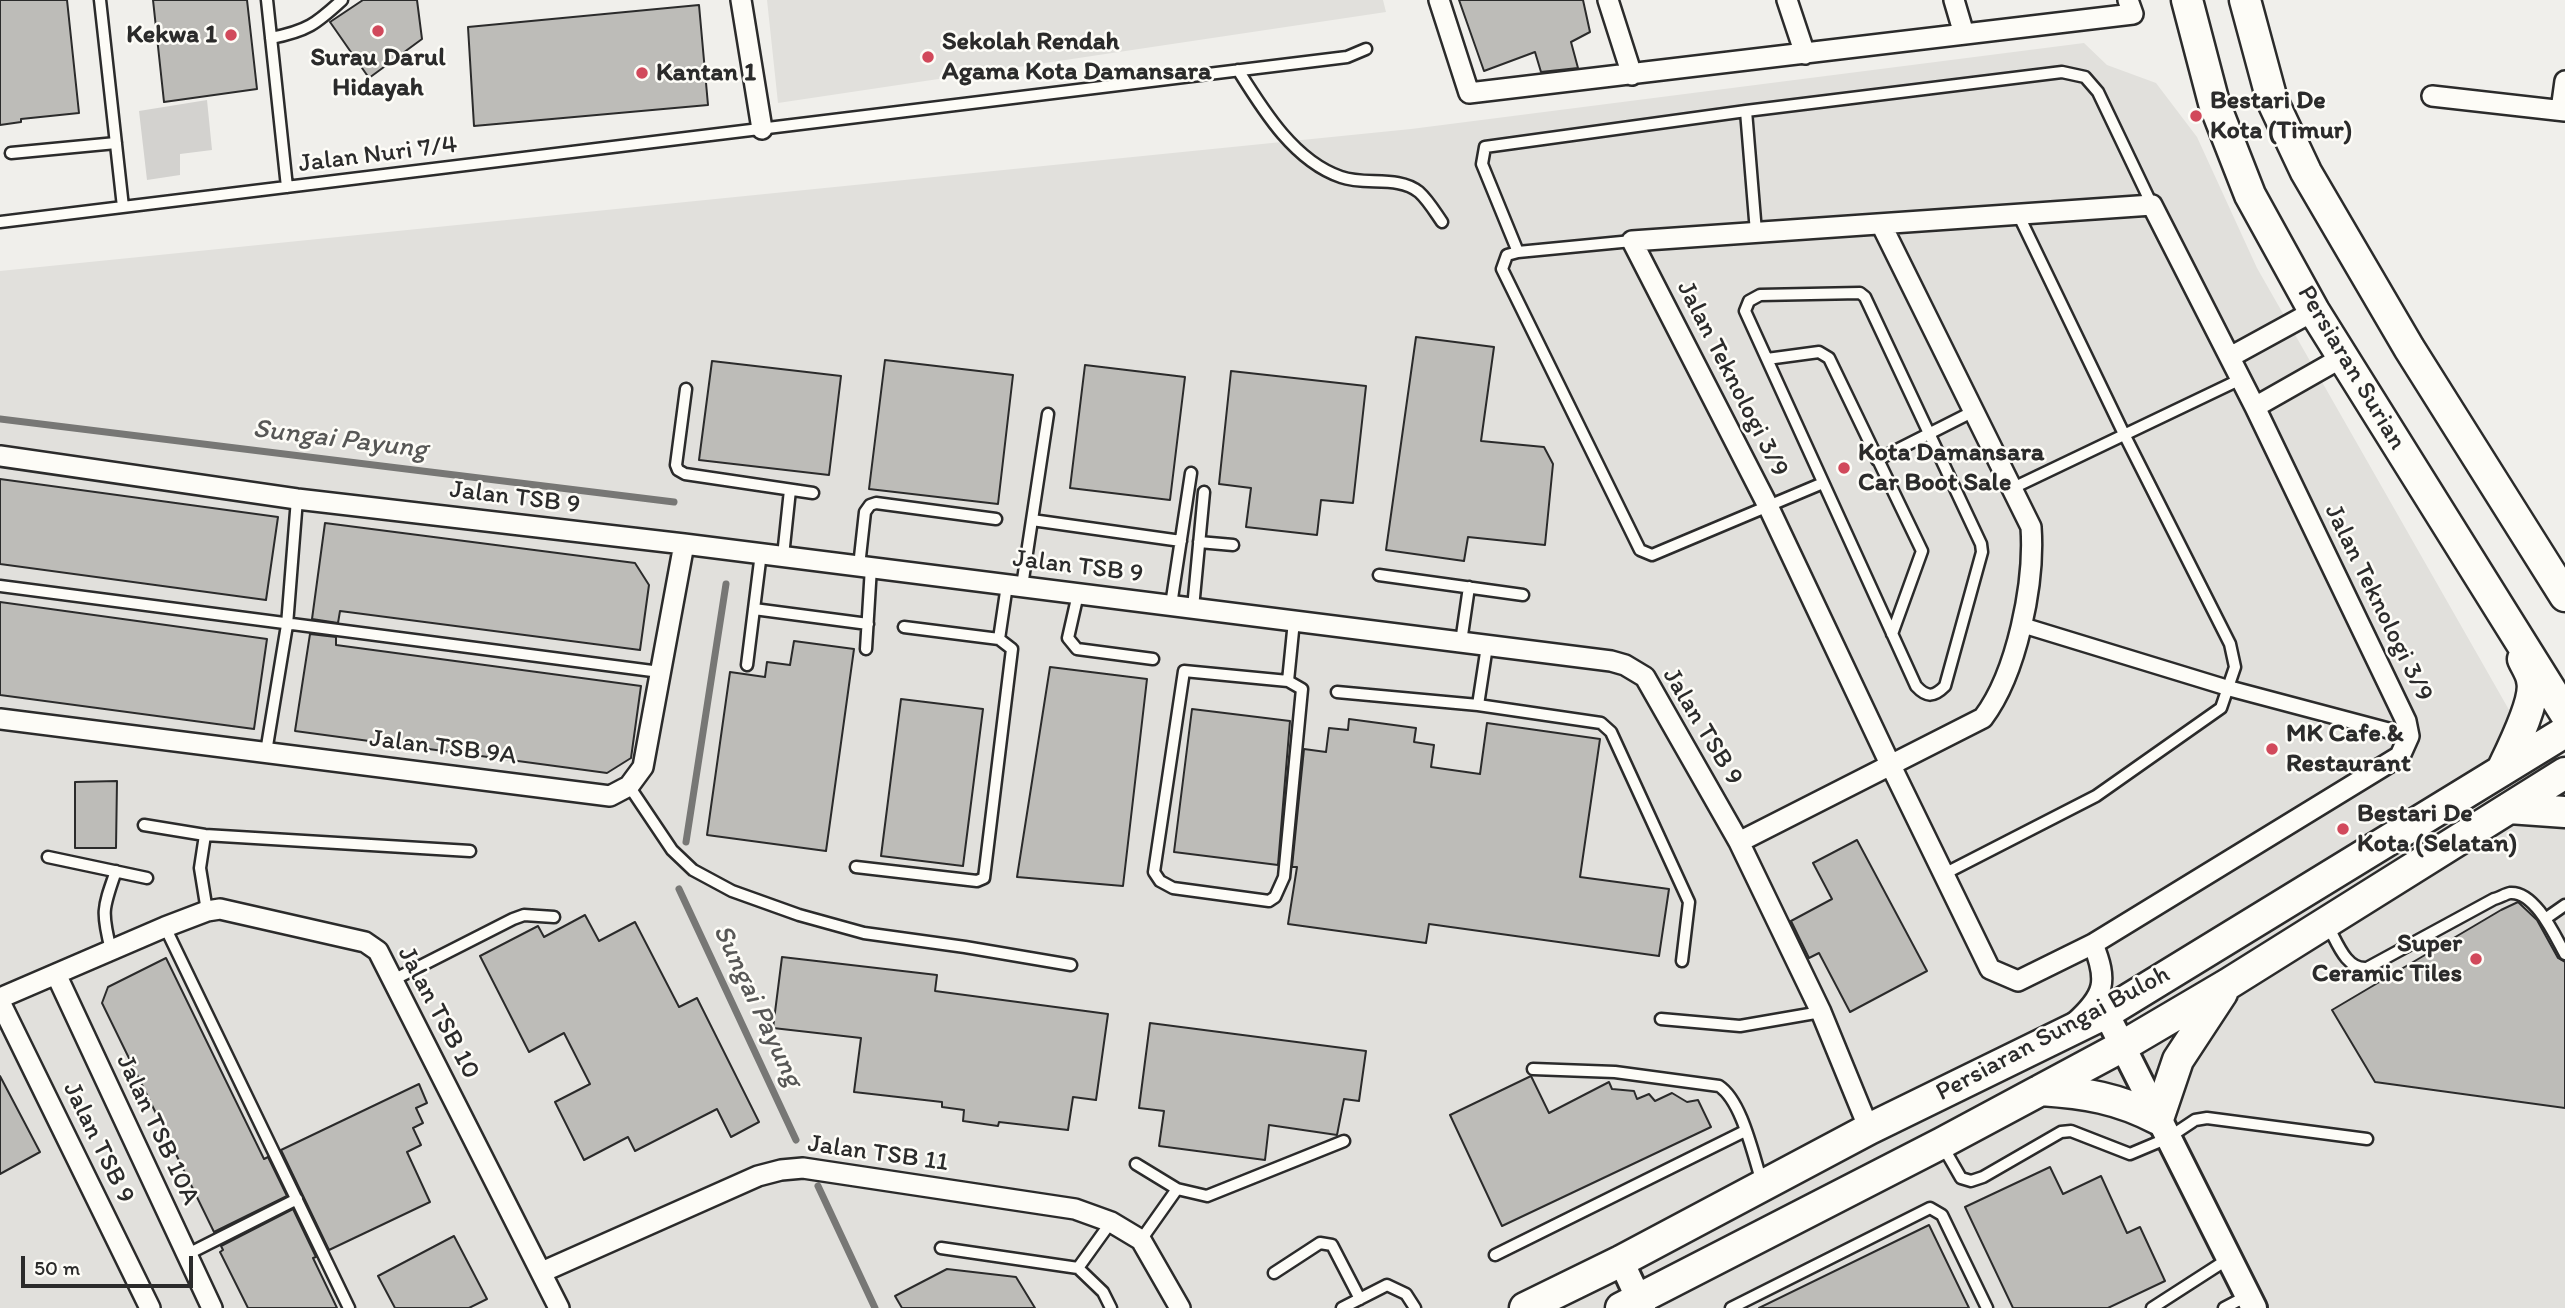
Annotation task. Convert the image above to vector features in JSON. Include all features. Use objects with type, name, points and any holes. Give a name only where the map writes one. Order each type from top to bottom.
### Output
[{"type":"main road","name":"Persiaran Surian","points":[[2187,0],[2214,103],[2246,184],[2314,311],[2565,713]]},
{"type":"main road","points":[[2245,0],[2272,100],[2306,172],[2409,348],[2565,596]]},
{"type":"main road","points":[[2499,607],[2533,681],[2523,724],[2502,770]]},
{"type":"main road","name":"Persiaran Sungai Buloh","points":[[1525,1308],[1620,1261],[1869,1129],[2106,1013],[2565,732]]},
{"type":"main road","name":"Persiaran Sungai Buloh","points":[[1634,1305],[2121,1047],[2228,984],[2565,773]]},
{"type":"main road","points":[[2509,808],[2565,811]]},
{"type":"main road","points":[[2040,1090],[2106,1097],[2163,1128],[2178,1060],[2228,984]]},
{"type":"street","points":[[741,0],[762,130]]},
{"type":"street","points":[[1439,0],[1469,93],[1964,34],[2131,7]]},
{"type":"street","points":[[1608,0],[1632,75]]},
{"type":"street","points":[[1787,0],[1805,54]]},
{"type":"street","points":[[1954,0],[1964,34]]},
{"type":"street","points":[[2432,96],[2563,110],[2565,81]]},
{"type":"street","points":[[1632,241],[2152,205]]},
{"type":"street","name":"Jalan Teknologi 3/9","points":[[1632,241],[1768,506],[1990,969],[2018,981],[2093,944],[2400,756],[2409,736],[2406,721],[2255,407],[2152,205]]},
{"type":"street","points":[[1739,842],[1983,718],[1994,704],[2020,637],[2032,548],[2031,527],[1881,224]]},
{"type":"street","points":[[2230,357],[2314,311]]},
{"type":"street","points":[[2255,407],[2343,357]]},
{"type":"street","name":"Jalan TSB 9","points":[[0,456],[297,499],[783,556],[1611,661],[1625,665],[1645,677],[1739,842],[1821,1012],[1869,1129]]},
{"type":"street","points":[[628,786],[643,767],[684,544]]},
{"type":"street","points":[[2022,625],[2228,688],[2409,736]]},
{"type":"street","name":"Jalan TSB 9A","points":[[0,719],[610,796],[628,786]]},
{"type":"street","name":"Jalan TSB 10","points":[[0,1000],[207,911],[220,909],[365,942],[378,951],[559,1308]]},
{"type":"street","points":[[2059,1037],[2082,1016],[2099,995],[2104,981],[2093,944]]},
{"type":"street","name":"Jalan TSB 10A","points":[[56,974],[212,1308]]},
{"type":"street","name":"Jalan TSB 9","points":[[0,1000],[150,1308]]},
{"type":"street","points":[[2106,1013],[2251,1302]]},
{"type":"street","name":"Jalan TSB 11","points":[[542,1272],[758,1176],[803,1168],[1075,1209],[1111,1222],[1142,1240]]},
{"type":"street","points":[[1142,1240],[1180,1308]]},
{"type":"street","points":[[1620,1261],[1634,1305]]},
{"type":"lane","points":[[100,0],[123,207]]},
{"type":"lane","points":[[267,0],[287,187]]},
{"type":"lane","points":[[271,38],[298,32],[315,24],[342,0]]},
{"type":"lane","name":"Jalan Nuri 7/4","points":[[0,222],[1347,57],[1366,48]]},
{"type":"lane","points":[[1238,70],[1283,136],[1300,152],[1338,176],[1355,181],[1409,186],[1420,193],[1442,222]]},
{"type":"lane","points":[[1518,252],[1482,164],[1485,148],[1746,111],[2062,72],[2085,77],[2098,92],[2152,205]]},
{"type":"lane","points":[[1746,111],[1756,232]]},
{"type":"lane","points":[[11,153],[116,143]]},
{"type":"lane","points":[[1944,874],[2096,796],[2221,708],[2235,667],[2230,644],[2124,434],[2018,214]]},
{"type":"lane","points":[[1632,241],[1518,252],[1507,256],[1502,270],[1640,550],[1652,555],[1823,483]]},
{"type":"lane","points":[[1860,293],[1865,297],[1982,552],[1945,686],[1937,694],[1930,696],[1916,687],[1767,359],[1745,311],[1749,301],[1760,295],[1860,293]]},
{"type":"lane","points":[[1767,359],[1825,354],[1829,358],[1922,551],[1892,634]]},
{"type":"lane","points":[[2012,488],[2241,379]]},
{"type":"lane","points":[[686,388],[676,465],[678,470],[685,474],[813,493]]},
{"type":"lane","points":[[1877,460],[1974,411]]},
{"type":"lane","points":[[999,639],[1032,520],[1048,414]]},
{"type":"lane","points":[[1171,605],[1191,473]]},
{"type":"lane","points":[[783,556],[790,490]]},
{"type":"lane","points":[[1193,608],[1204,492]]},
{"type":"lane","points":[[265,752],[287,625],[297,499]]},
{"type":"lane","points":[[866,649],[868,624],[865,512],[870,505],[876,503],[996,519]]},
{"type":"lane","points":[[1032,520],[1181,541]]},
{"type":"lane","points":[[1199,542],[1233,545]]},
{"type":"lane","points":[[747,665],[761,554]]},
{"type":"lane","points":[[1379,575],[1523,595]]},
{"type":"lane","points":[[0,586],[660,672]]},
{"type":"lane","points":[[1461,642],[1469,587]]},
{"type":"lane","points":[[1077,594],[1068,638],[1071,645],[1077,649],[1153,659]]},
{"type":"lane","points":[[754,608],[868,624]]},
{"type":"lane","points":[[1288,681],[1294,621]]},
{"type":"lane","points":[[856,867],[976,881],[985,878],[1012,649],[999,639],[904,627]]},
{"type":"lane","points":[[1478,705],[1487,646]]},
{"type":"lane","points":[[1184,671],[1288,681],[1302,689],[1284,877],[1275,897],[1269,901],[1173,888],[1160,881],[1154,872],[1184,671]]},
{"type":"lane","points":[[1338,692],[1478,705],[1601,723],[1611,732],[1689,902],[1682,961]]},
{"type":"lane","points":[[628,786],[672,850],[693,870],[732,891],[799,915],[864,933],[1070,965]]},
{"type":"lane","points":[[144,825],[205,835],[470,851]]},
{"type":"lane","points":[[205,835],[201,868],[207,911]]},
{"type":"lane","points":[[48,857],[147,878]]},
{"type":"lane","points":[[111,950],[103,918],[116,871]]},
{"type":"lane","points":[[2326,922],[2350,964],[2358,969],[2367,968],[2510,893],[2523,895],[2545,919],[2565,954]]},
{"type":"lane","points":[[2545,919],[2565,905]]},
{"type":"lane","points":[[393,980],[513,919],[524,915],[554,917]]},
{"type":"lane","points":[[165,927],[349,1308]]},
{"type":"lane","points":[[1661,1019],[1740,1026],[1821,1012]]},
{"type":"lane","points":[[1533,1069],[1615,1072],[1719,1086],[1728,1091],[1737,1106],[1763,1185]]},
{"type":"lane","points":[[1942,1143],[1961,1178],[1971,1181],[1983,1177],[2061,1132],[2071,1131],[2130,1154],[2163,1128],[2207,1118],[2367,1139]]},
{"type":"lane","points":[[1495,1255],[1745,1132]]},
{"type":"lane","points":[[1136,1164],[1177,1189],[1207,1196],[1344,1141]]},
{"type":"lane","points":[[1142,1240],[1177,1189]]},
{"type":"lane","points":[[186,1255],[297,1199]]},
{"type":"lane","points":[[1731,1308],[1930,1208],[1942,1215],[1987,1308]]},
{"type":"lane","points":[[1078,1268],[1111,1222]]},
{"type":"lane","points":[[1274,1273],[1320,1243],[1332,1245],[1360,1299]]},
{"type":"lane","points":[[941,1248],[1078,1268],[1102,1292],[1111,1308]]},
{"type":"lane","points":[[2152,1308],[2229,1258]]},
{"type":"lane","points":[[1342,1308],[1387,1285],[1406,1294],[1415,1308]]},
{"type":"lane","points":[[2224,1308],[2251,1302]]},
{"type":"shaded area","name":"Sekolah Rendah Agama Kota Damansara","points":[[767,0],[1383,0],[1386,12],[778,103]]},
{"type":"shaded area","points":[[2084,43],[2107,65],[2156,83],[2197,137],[2257,268],[2565,808],[2565,1308],[0,1308],[0,271],[1411,129]]},
{"type":"shaded area","points":[[207,100],[212,150],[180,154],[180,175],[147,180],[139,111]]},
{"type":"building","points":[[0,0],[67,0],[79,113],[21,119],[21,122],[0,125]]},
{"type":"building","name":"Kekwa 1","points":[[153,0],[247,0],[257,89],[164,102]]},
{"type":"building","name":"Surau Darul Hidayah","points":[[363,0],[417,0],[422,39],[369,78],[330,22]]},
{"type":"building","points":[[1459,0],[1583,0],[1590,32],[1571,42],[1578,68],[1541,72],[1535,52],[1484,71]]},
{"type":"building","name":"Kantan 1","points":[[699,5],[708,105],[474,126],[468,27]]},
{"type":"building","points":[[1416,337],[1494,347],[1481,441],[1544,447],[1553,464],[1545,545],[1468,537],[1464,561],[1386,550]]},
{"type":"building","points":[[885,360],[1013,375],[998,504],[869,489]]},
{"type":"building","points":[[712,361],[841,376],[829,475],[699,460]]},
{"type":"building","points":[[1085,365],[1185,377],[1170,500],[1070,488]]},
{"type":"building","points":[[1231,371],[1366,386],[1353,503],[1321,500],[1317,535],[1246,527],[1251,488],[1219,484]]},
{"type":"building","points":[[0,479],[278,517],[266,600],[0,564]]},
{"type":"building","points":[[325,523],[635,563],[649,585],[640,650],[340,611],[338,623],[312,619]]},
{"type":"building","points":[[0,602],[267,639],[254,729],[0,695]]},
{"type":"building","points":[[310,634],[336,637],[336,645],[641,686],[631,758],[607,773],[295,731]]},
{"type":"building","points":[[794,641],[854,649],[826,851],[707,835],[730,672],[765,677],[767,662],[790,665]]},
{"type":"building","points":[[1050,667],[1147,679],[1123,886],[1017,877]]},
{"type":"building","points":[[901,699],[983,709],[963,866],[881,856]]},
{"type":"building","points":[[1192,709],[1290,721],[1278,865],[1174,852]]},
{"type":"building","points":[[1349,719],[1416,728],[1414,742],[1434,745],[1431,767],[1480,774],[1487,723],[1600,739],[1580,877],[1669,889],[1659,956],[1429,924],[1426,943],[1288,924],[1297,867],[1292,867],[1304,749],[1326,752],[1329,728],[1348,730]]},
{"type":"building","points":[[117,781],[116,848],[75,848],[75,782]]},
{"type":"building","points":[[1857,840],[1927,971],[1850,1012],[1819,953],[1809,958],[1791,921],[1832,899],[1813,863]]},
{"type":"building","name":"Super Ceramic Tiles","points":[[2518,902],[2537,920],[2558,958],[2565,962],[2565,1108],[2375,1082],[2332,1010]]},
{"type":"building","points":[[585,915],[599,941],[635,922],[679,1007],[697,998],[759,1122],[731,1137],[717,1109],[635,1151],[628,1137],[584,1160],[555,1102],[590,1084],[564,1033],[529,1052],[480,956],[538,926],[544,937]]},
{"type":"building","points":[[782,957],[937,975],[935,991],[1108,1014],[1096,1100],[1073,1097],[1068,1130],[963,1121],[964,1110],[942,1107],[942,1102],[854,1092],[861,1038],[773,1028]]},
{"type":"building","points":[[166,958],[264,1159],[268,1157],[287,1196],[214,1232],[102,1003],[108,987]]},
{"type":"building","points":[[1150,1023],[1366,1051],[1359,1101],[1344,1099],[1337,1135],[1269,1125],[1265,1160],[1159,1146],[1164,1111],[1139,1108]]},
{"type":"building","points":[[0,1076],[40,1152],[0,1174]]},
{"type":"building","points":[[1531,1076],[1549,1113],[1609,1082],[1612,1089],[1634,1091],[1637,1099],[1649,1094],[1655,1101],[1672,1093],[1687,1102],[1698,1100],[1711,1127],[1502,1226],[1450,1115]]},
{"type":"building","points":[[419,1084],[427,1103],[416,1108],[423,1123],[413,1128],[421,1145],[407,1152],[430,1202],[329,1250],[281,1150]]},
{"type":"building","points":[[2050,1167],[2063,1194],[2101,1176],[2127,1233],[2140,1227],[2165,1281],[2108,1308],[2013,1308],[1965,1207]]},
{"type":"building","points":[[293,1209],[337,1308],[248,1308],[220,1252],[223,1250],[221,1246]]},
{"type":"building","points":[[1929,1225],[1969,1308],[1759,1308]]},
{"type":"building","points":[[454,1236],[487,1299],[469,1308],[395,1308],[378,1276]]},
{"type":"building","points":[[947,1269],[1016,1277],[1035,1308],[902,1308],[895,1296]]},
{"type":"waterway","name":"Sungai Payung","points":[[0,419],[674,502]]},
{"type":"waterway","name":"Sungai Payung","points":[[686,842],[726,584]]},
{"type":"waterway","name":"Sungai Payung","points":[[679,889],[796,1140]]},
{"type":"waterway","name":"Sungai Payung","points":[[818,1186],[875,1308]]},
{"type":"place","name":"Surau Darul Hidayah","points":[[378,31]]},
{"type":"place","name":"Kekwa 1","points":[[231,35]]},
{"type":"place","name":"Sekolah Rendah Agama Kota Damansara","points":[[928,57]]},
{"type":"place","name":"Kantan 1","points":[[642,73]]},
{"type":"place","name":"Bestari De Kota (Timur)","points":[[2196,116]]},
{"type":"place","name":"Kota Damansara Car Boot Sale","points":[[1844,468]]},
{"type":"place","name":"MK Cafe & Restaurant","points":[[2272,749]]},
{"type":"place","name":"Bestari De Kota (Selatan)","points":[[2343,829]]},
{"type":"place","name":"Super Ceramic Tiles","points":[[2476,959]]}]
